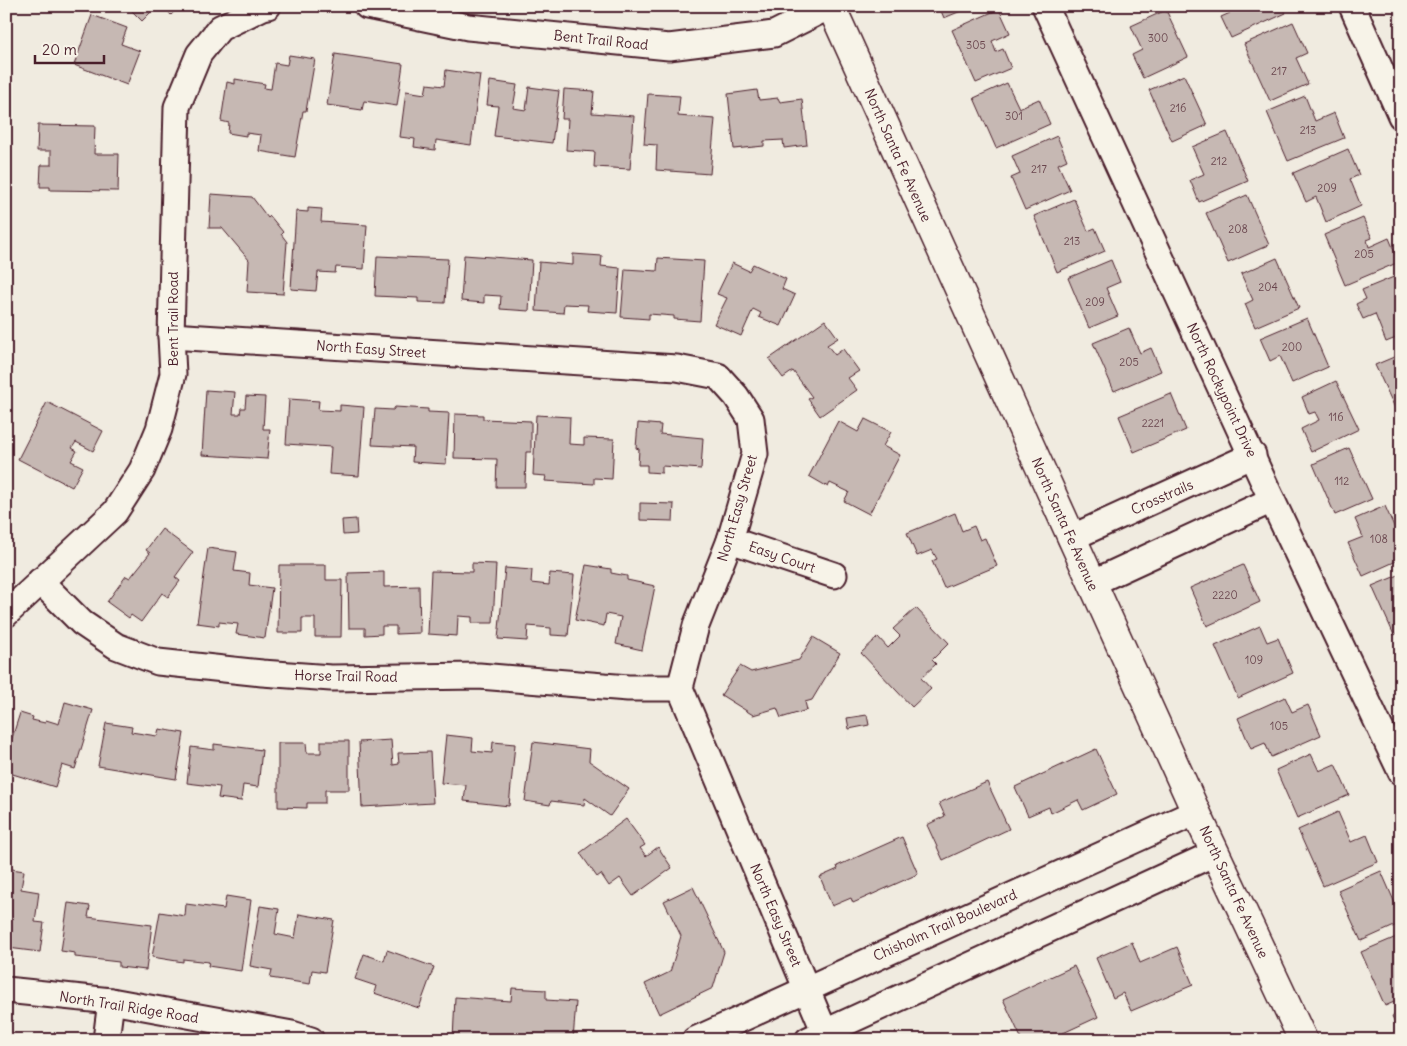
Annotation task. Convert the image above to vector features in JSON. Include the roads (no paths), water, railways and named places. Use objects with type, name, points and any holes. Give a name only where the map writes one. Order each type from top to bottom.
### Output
[{"type":"main road","name":"North Santa Fe Avenue","points":[[830,6],[1196,812],[1303,1040]]},
{"type":"street","name":"Bent Trail Road","points":[[6,614],[115,512],[142,470],[159,429],[173,374],[171,336],[177,107],[199,54],[220,28],[268,6]]},
{"type":"street","name":"Bent Trail Road","points":[[367,6],[469,16],[669,47],[774,34],[830,6]]},
{"type":"street","name":"North Rockypoint Drive","points":[[1045,6],[1272,500],[1398,760]]},
{"type":"street","points":[[1352,6],[1401,116]]},
{"type":"street","name":"North Easy Street","points":[[171,336],[677,368],[718,376],[736,396],[751,419],[754,454],[730,540],[696,626],[680,688],[807,988],[821,1037]]},
{"type":"street","name":"Crosstrails","points":[[1071,538],[1253,456]]},
{"type":"street","points":[[1092,583],[1272,500]]},
{"type":"street","name":"Easy Court","points":[[730,540],[834,575]]},
{"type":"street","name":"Horse Trail Road","points":[[40,581],[82,623],[116,646],[158,662],[331,678],[479,676],[628,688],[680,688]]},
{"type":"street","name":"Chisholm Trail Boulevard","points":[[695,1040],[1196,812]]},
{"type":"street","points":[[821,1037],[1215,852]]},
{"type":"street","name":"North Trail Ridge Road","points":[[6,990],[111,1001],[292,1034],[311,1040]]},
{"type":"street","points":[[106,1040],[111,1001]]}]
